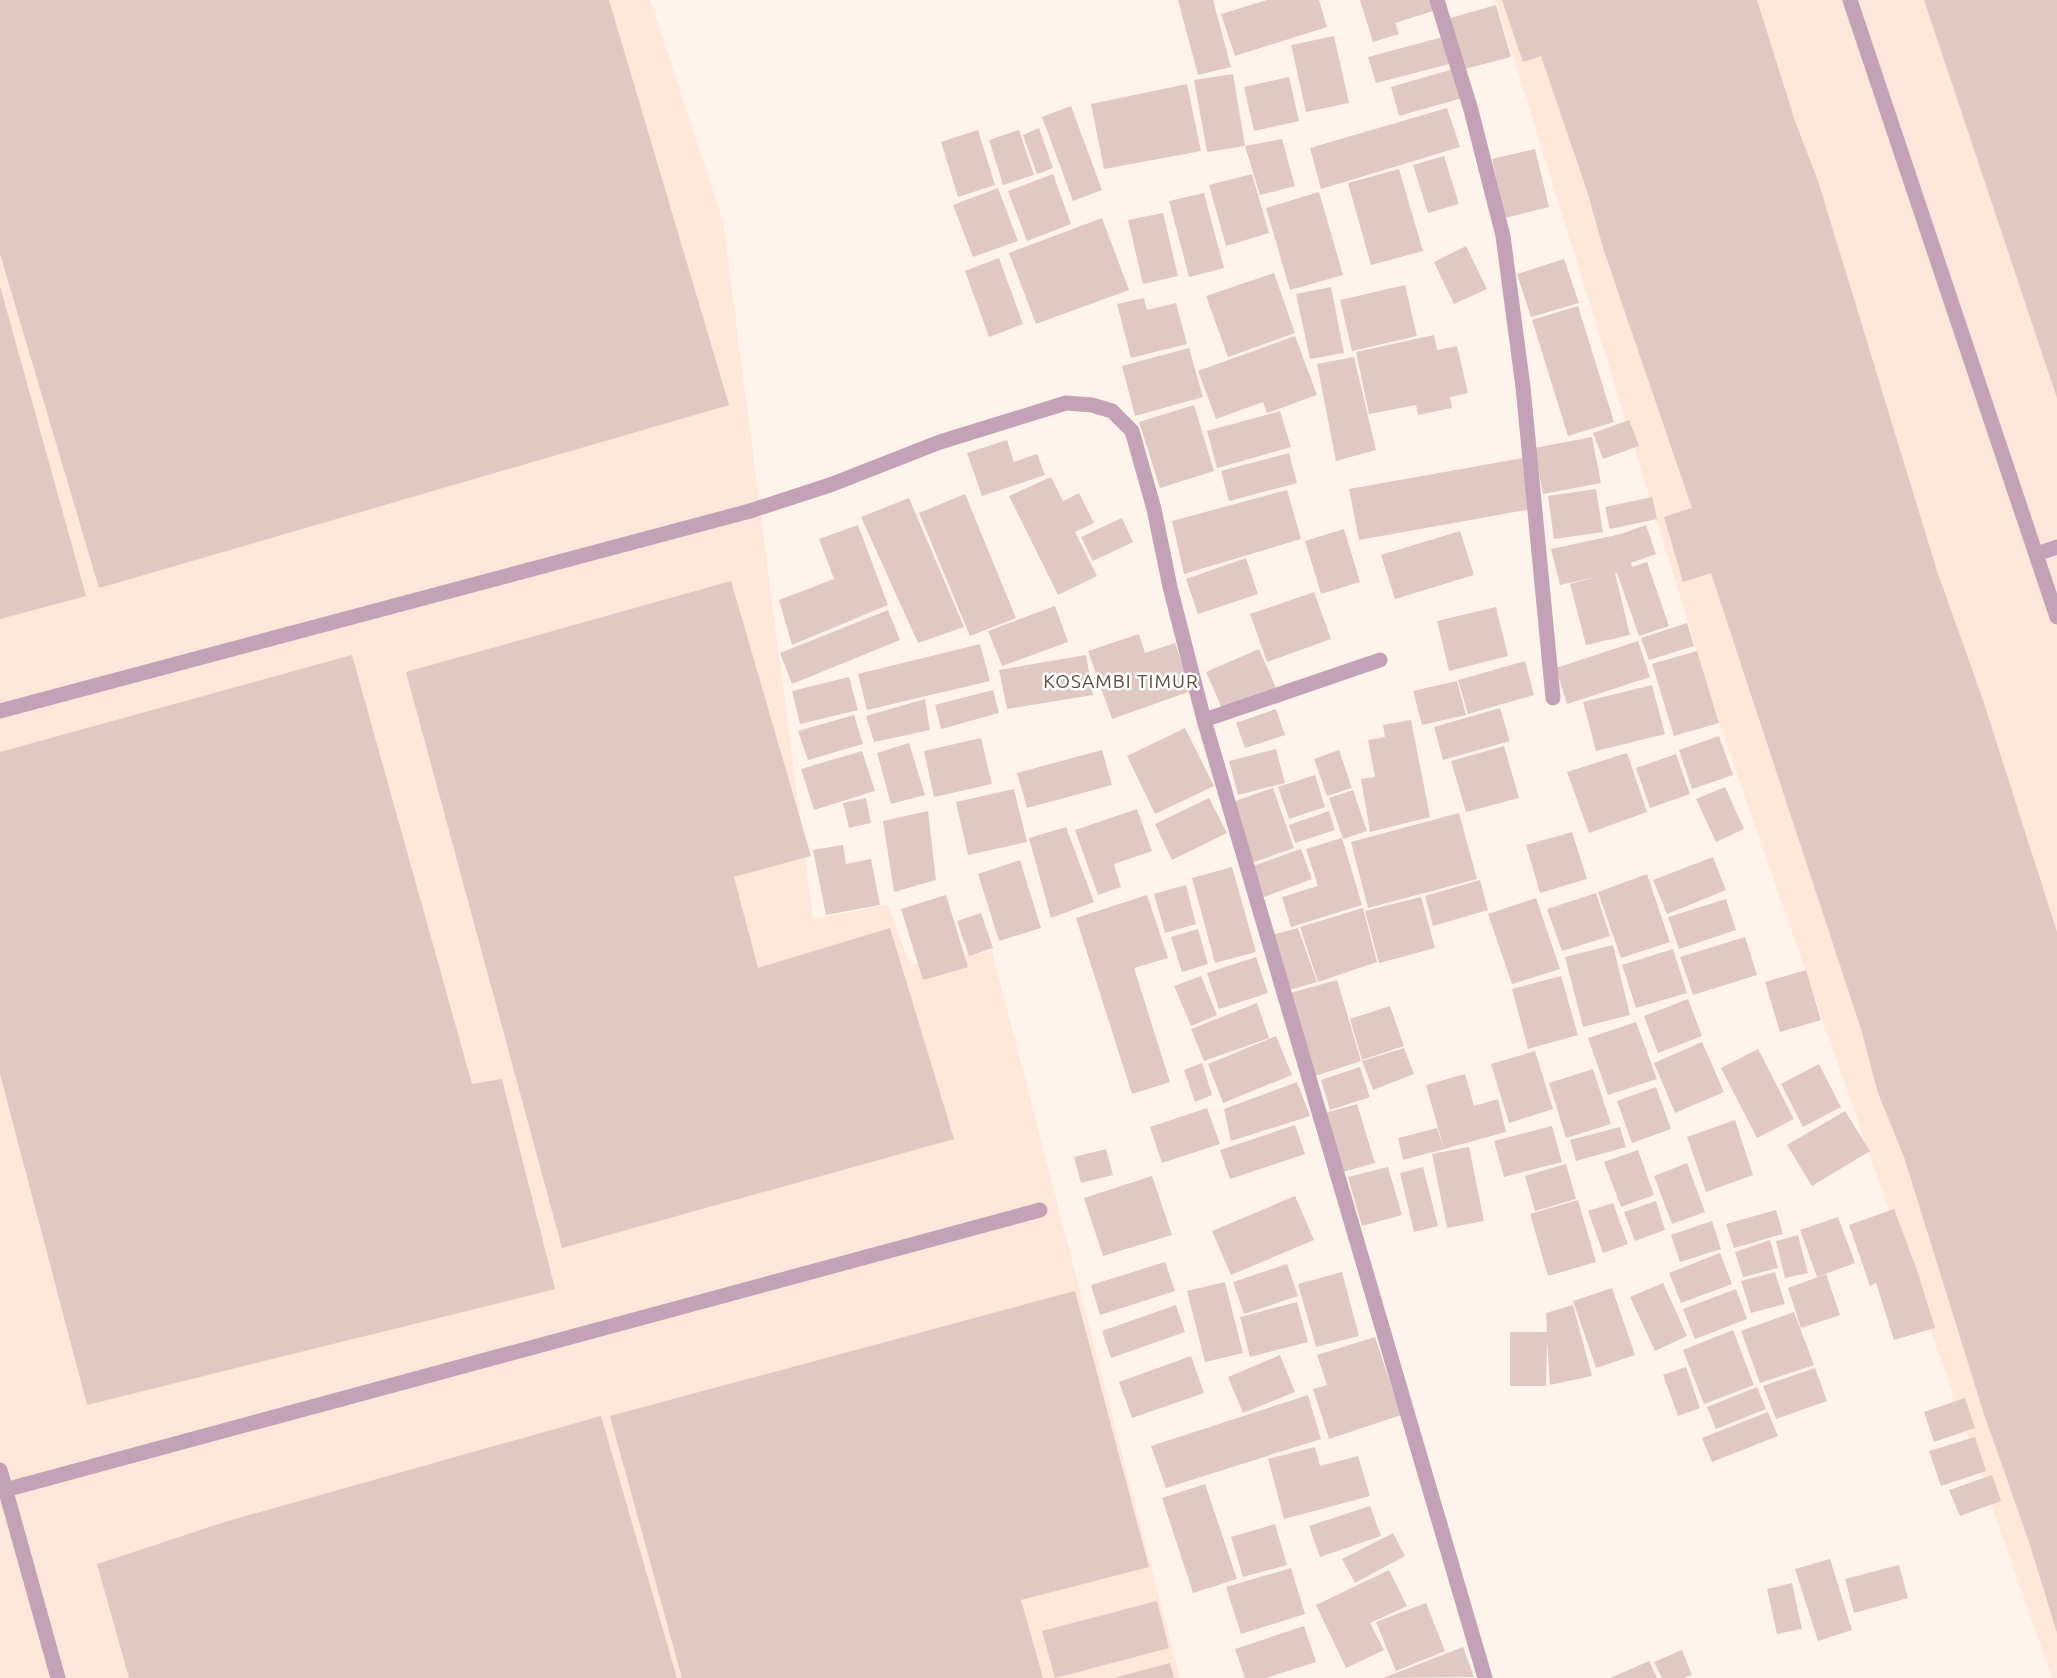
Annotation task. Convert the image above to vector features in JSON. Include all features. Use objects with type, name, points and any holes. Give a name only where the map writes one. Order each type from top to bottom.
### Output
[{"type":"street","points":[[1437,0],[1471,110],[1503,236],[1523,387],[1553,698]]},
{"type":"street","points":[[1850,0],[2057,617]]},
{"type":"street","points":[[0,711],[750,511],[830,485],[940,442],[1066,403],[1092,405],[1112,411],[1132,431],[1154,508],[1170,587],[1204,720],[1485,1678]]},
{"type":"street","points":[[2036,554],[2057,547]]},
{"type":"street","points":[[1204,720],[1380,660]]},
{"type":"street","points":[[6,1490],[1040,1210]]},
{"type":"street","points":[[0,1470],[58,1678]]},
{"type":"shaded area","points":[[0,0],[650,0],[723,221],[813,919],[888,905],[910,965],[992,951],[1180,1678],[0,1678]]},
{"type":"shaded area","points":[[1496,0],[2057,0],[2057,1678],[2052,1678],[1719,722]]},
{"type":"building","points":[[0,0],[609,0],[729,405],[99,588],[0,254]]},
{"type":"building","points":[[1178,0],[1213,0],[1231,67],[1198,75]]},
{"type":"building","points":[[1267,0],[1319,0],[1327,27],[1235,56],[1221,14]]},
{"type":"building","points":[[1360,0],[1430,0],[1433,11],[1395,23],[1399,34],[1373,42]]},
{"type":"building","points":[[1502,0],[1757,0],[1795,121],[1818,181],[1937,571],[1983,700],[2057,932],[2057,1633],[2030,1545],[1984,1414],[1904,1157],[1878,1093],[1861,1029],[1711,573],[1683,582],[1664,517],[1692,508],[1604,251],[1587,191],[1541,56],[1523,62]]},
{"type":"building","points":[[1924,0],[2057,0],[2057,398]]},
{"type":"building","points":[[1496,5],[1511,57],[1461,70],[1447,19]]},
{"type":"building","points":[[1334,36],[1349,103],[1306,112],[1291,45]]},
{"type":"building","points":[[1443,37],[1450,64],[1376,83],[1368,57]]},
{"type":"building","points":[[1453,69],[1462,98],[1399,116],[1391,87]]},
{"type":"building","points":[[1233,74],[1245,146],[1207,152],[1194,80]]},
{"type":"building","points":[[1289,77],[1299,121],[1254,131],[1244,87]]},
{"type":"building","points":[[1187,84],[1201,151],[1104,169],[1091,104]]},
{"type":"building","points":[[1071,106],[1102,190],[1073,201],[1042,117]]},
{"type":"building","points":[[1447,108],[1460,147],[1321,189],[1310,148]]},
{"type":"building","points":[[1039,128],[1053,168],[1037,174],[1023,135]]},
{"type":"building","points":[[978,130],[995,185],[958,197],[941,142]]},
{"type":"building","points":[[1019,130],[1034,175],[1003,185],[989,140]]},
{"type":"building","points":[[1282,139],[1295,186],[1260,195],[1245,146]]},
{"type":"building","points":[[1535,149],[1549,207],[1505,218],[1492,159]]},
{"type":"building","points":[[1444,156],[1459,204],[1428,213],[1413,165]]},
{"type":"building","points":[[1399,169],[1423,251],[1371,265],[1348,183]]},
{"type":"building","points":[[1053,174],[1071,224],[1027,241],[1008,191]]},
{"type":"building","points":[[1252,174],[1269,233],[1226,246],[1209,185]]},
{"type":"building","points":[[998,188],[1018,241],[973,257],[953,205]]},
{"type":"building","points":[[1319,192],[1343,275],[1290,290],[1266,208]]},
{"type":"building","points":[[1204,193],[1224,268],[1189,277],[1169,201]]},
{"type":"building","points":[[1163,213],[1178,276],[1143,284],[1128,220]]},
{"type":"building","points":[[1102,218],[1129,290],[1036,324],[1009,253]]},
{"type":"building","points":[[1466,246],[1487,289],[1454,304],[1434,262]]},
{"type":"building","points":[[999,258],[1023,324],[989,337],[965,271]]},
{"type":"building","points":[[1564,259],[1579,303],[1531,317],[1517,274]]},
{"type":"building","points":[[1274,273],[1295,333],[1228,357],[1206,296]]},
{"type":"building","points":[[1405,285],[1417,336],[1352,351],[1340,300]]},
{"type":"building","points":[[0,286],[86,596],[0,619]]},
{"type":"building","points":[[1331,287],[1344,353],[1310,359],[1296,294]]},
{"type":"building","points":[[1144,298],[1147,310],[1176,303],[1187,344],[1131,358],[1117,304]]},
{"type":"building","points":[[1578,306],[1614,422],[1568,436],[1532,320]]},
{"type":"building","points":[[1434,335],[1437,350],[1457,346],[1468,393],[1450,397],[1452,408],[1418,415],[1416,405],[1369,414],[1356,352]]},
{"type":"building","points":[[1295,336],[1317,395],[1267,413],[1263,402],[1216,419],[1198,371]]},
{"type":"building","points":[[1189,348],[1203,397],[1135,416],[1122,366]]},
{"type":"building","points":[[1354,357],[1376,450],[1336,461],[1317,364]]},
{"type":"building","points":[[1194,405],[1214,471],[1160,488],[1139,422]]},
{"type":"building","points":[[1280,411],[1291,447],[1217,468],[1207,431]]},
{"type":"building","points":[[1629,420],[1639,446],[1603,459],[1593,433]]},
{"type":"building","points":[[1592,437],[1601,483],[1543,494],[1534,448]]},
{"type":"building","points":[[1007,440],[1014,462],[1037,454],[1045,475],[982,496],[967,453]]},
{"type":"building","points":[[1289,453],[1297,483],[1229,501],[1221,471]]},
{"type":"building","points":[[1523,458],[1532,509],[1359,540],[1349,489]]},
{"type":"building","points":[[1051,477],[1063,501],[1079,493],[1094,523],[1075,532],[1097,576],[1058,595],[1009,496]]},
{"type":"building","points":[[1596,489],[1603,532],[1554,539],[1548,496]]},
{"type":"building","points":[[1287,490],[1301,539],[1184,574],[1172,521]]},
{"type":"building","points":[[965,494],[1016,618],[970,636],[919,513]]},
{"type":"building","points":[[1652,497],[1657,519],[1610,529],[1605,507]]},
{"type":"building","points":[[909,498],[964,627],[918,643],[861,517]]},
{"type":"building","points":[[1122,518],[1133,542],[1093,561],[1081,537]]},
{"type":"building","points":[[858,525],[888,605],[792,645],[779,600],[834,579],[819,539]]},
{"type":"building","points":[[1646,525],[1656,554],[1631,563],[1632,567],[1647,562],[1669,626],[1639,636],[1617,573],[1615,573],[1630,635],[1586,645],[1570,584],[1596,577],[1560,585],[1551,549],[1621,534]]},
{"type":"building","points":[[1344,529],[1360,582],[1321,594],[1305,541]]},
{"type":"building","points":[[1460,531],[1474,575],[1395,599],[1381,555]]},
{"type":"building","points":[[1246,558],[1258,594],[1198,614],[1186,579]]},
{"type":"building","points":[[731,581],[811,856],[734,877],[758,968],[890,928],[954,1139],[562,1248],[406,672]]},
{"type":"building","points":[[1314,592],[1331,639],[1267,662],[1250,614]]},
{"type":"building","points":[[1055,606],[1068,642],[1002,666],[988,631]]},
{"type":"building","points":[[1496,607],[1508,656],[1449,671],[1437,621]]},
{"type":"building","points":[[888,610],[900,640],[792,684],[780,653]]},
{"type":"building","points":[[1687,623],[1694,646],[1649,660],[1641,638]]},
{"type":"building","points":[[1139,634],[1145,653],[1175,643],[1191,691],[1112,719],[1088,651]]},
{"type":"building","points":[[1638,641],[1650,677],[1567,704],[1556,668]]},
{"type":"building","points":[[980,644],[990,681],[867,710],[858,674]]},
{"type":"building","points":[[1259,649],[1276,688],[1223,711],[1206,672]]},
{"type":"building","points":[[1697,651],[1719,723],[1674,736],[1652,664]]},
{"type":"building","points":[[352,655],[472,1084],[502,1079],[555,1289],[87,1405],[0,1074],[0,752]]},
{"type":"building","points":[[1086,655],[1093,695],[1007,709],[999,670]]},
{"type":"building","points":[[1525,661],[1534,695],[1468,714],[1458,680]]},
{"type":"building","points":[[849,677],[858,710],[800,724],[792,691]]},
{"type":"building","points":[[1457,681],[1466,715],[1422,725],[1413,691]]},
{"type":"building","points":[[1652,685],[1665,734],[1596,751],[1583,702]]},
{"type":"building","points":[[993,690],[999,713],[941,729],[935,705]]},
{"type":"building","points":[[925,699],[930,730],[874,742],[866,716]]},
{"type":"building","points":[[1500,708],[1510,741],[1443,760],[1434,727]]},
{"type":"building","points":[[1276,709],[1285,735],[1245,748],[1236,723]]},
{"type":"building","points":[[854,715],[863,744],[808,760],[798,731]]},
{"type":"building","points":[[1411,720],[1430,817],[1370,832],[1361,779],[1375,777],[1368,740],[1385,737],[1383,725]]},
{"type":"building","points":[[1185,728],[1214,786],[1155,814],[1127,756]]},
{"type":"building","points":[[1719,736],[1733,775],[1692,789],[1679,750]]},
{"type":"building","points":[[981,738],[992,784],[934,797],[924,751]]},
{"type":"building","points":[[909,743],[925,795],[891,804],[877,753]]},
{"type":"building","points":[[1504,746],[1519,798],[1466,812],[1451,761]]},
{"type":"building","points":[[1276,749],[1285,783],[1238,795],[1229,761]]},
{"type":"building","points":[[1102,750],[1112,785],[1027,808],[1017,773]]},
{"type":"building","points":[[1339,750],[1352,788],[1327,796],[1314,759]]},
{"type":"building","points":[[862,751],[875,791],[814,810],[801,769]]},
{"type":"building","points":[[1627,753],[1647,812],[1589,833],[1567,772]]},
{"type":"building","points":[[1676,754],[1690,794],[1650,808],[1636,768]]},
{"type":"building","points":[[1315,775],[1325,807],[1289,819],[1278,787]]},
{"type":"building","points":[[1725,787],[1744,829],[1716,842],[1696,799]]},
{"type":"building","points":[[1273,788],[1294,848],[1251,863],[1230,803]]},
{"type":"building","points":[[1014,789],[1027,842],[968,855],[956,802]]},
{"type":"building","points":[[1353,790],[1367,831],[1343,839],[1329,798]]},
{"type":"building","points":[[866,798],[871,823],[849,828],[843,803]]},
{"type":"building","points":[[1209,798],[1227,833],[1172,860],[1155,824]]},
{"type":"building","points":[[1137,809],[1152,851],[1114,864],[1121,887],[1098,895],[1075,830]]},
{"type":"building","points":[[928,811],[936,880],[894,892],[883,821]]},
{"type":"building","points":[[1329,811],[1335,830],[1295,843],[1289,825]]},
{"type":"building","points":[[1459,813],[1477,879],[1368,908],[1351,842]]},
{"type":"building","points":[[1066,827],[1094,902],[1051,918],[1029,838]]},
{"type":"building","points":[[1572,832],[1587,879],[1540,893],[1526,845]]},
{"type":"building","points":[[1342,838],[1362,905],[1291,927],[1282,897],[1318,886],[1306,849]]},
{"type":"building","points":[[843,845],[846,864],[871,859],[880,905],[826,915],[813,850]]},
{"type":"building","points":[[1301,849],[1312,879],[1264,897],[1253,866]]},
{"type":"building","points":[[1713,857],[1726,890],[1667,914],[1653,880]]},
{"type":"building","points":[[1020,860],[1041,928],[999,941],[978,874]]},
{"type":"building","points":[[1232,867],[1256,952],[1215,963],[1192,878]]},
{"type":"building","points":[[1647,874],[1670,942],[1621,958],[1598,892]]},
{"type":"building","points":[[1480,880],[1488,910],[1433,926],[1425,896]]},
{"type":"building","points":[[1186,885],[1196,924],[1165,933],[1154,894]]},
{"type":"building","points":[[1596,893],[1610,936],[1562,951],[1547,909]]},
{"type":"building","points":[[946,895],[968,967],[923,980],[901,909]]},
{"type":"building","points":[[1147,895],[1168,958],[1134,968],[1170,1082],[1132,1094],[1076,918]]},
{"type":"building","points":[[1421,897],[1435,948],[1379,963],[1365,911]]},
{"type":"building","points":[[1536,898],[1560,969],[1512,984],[1488,914]]},
{"type":"building","points":[[1726,899],[1736,930],[1679,949],[1668,917]]},
{"type":"building","points":[[1363,908],[1377,962],[1318,982],[1300,927]]},
{"type":"building","points":[[981,913],[993,948],[969,956],[957,921]]},
{"type":"building","points":[[1298,928],[1317,982],[1286,991],[1268,936]]},
{"type":"building","points":[[1198,929],[1208,964],[1182,972],[1171,937]]},
{"type":"building","points":[[1745,937],[1757,975],[1693,995],[1680,957]]},
{"type":"building","points":[[1613,945],[1630,1015],[1583,1027],[1565,957]]},
{"type":"building","points":[[1673,949],[1687,993],[1636,1008],[1622,965]]},
{"type":"building","points":[[1256,957],[1268,993],[1219,1009],[1207,973]]},
{"type":"building","points":[[1806,970],[1821,1020],[1780,1032],[1765,982]]},
{"type":"building","points":[[1201,976],[1217,1015],[1191,1026],[1174,986]]},
{"type":"building","points":[[1561,976],[1578,1035],[1528,1049],[1512,989]]},
{"type":"building","points":[[1337,980],[1361,1061],[1312,1077],[1287,994]]},
{"type":"building","points":[[1688,999],[1702,1036],[1658,1053],[1644,1016]]},
{"type":"building","points":[[1257,1003],[1269,1038],[1204,1061],[1191,1029]]},
{"type":"building","points":[[1390,1006],[1404,1046],[1362,1060],[1350,1019]]},
{"type":"building","points":[[1636,1022],[1657,1079],[1608,1095],[1588,1038]]},
{"type":"building","points":[[1276,1036],[1292,1075],[1223,1103],[1208,1064]]},
{"type":"building","points":[[1702,1042],[1724,1092],[1675,1113],[1654,1063]]},
{"type":"building","points":[[1404,1048],[1414,1074],[1373,1090],[1362,1061]]},
{"type":"building","points":[[1758,1049],[1794,1119],[1757,1138],[1721,1068]]},
{"type":"building","points":[[1535,1051],[1553,1109],[1509,1123],[1491,1064]]},
{"type":"building","points":[[1202,1063],[1212,1095],[1195,1102],[1184,1070]]},
{"type":"building","points":[[1819,1064],[1841,1107],[1803,1127],[1781,1084]]},
{"type":"building","points":[[1360,1067],[1370,1097],[1330,1110],[1321,1080]]},
{"type":"building","points":[[1593,1069],[1611,1124],[1566,1138],[1549,1083]]},
{"type":"building","points":[[1465,1074],[1474,1106],[1498,1099],[1506,1132],[1444,1149],[1426,1085]]},
{"type":"building","points":[[1297,1082],[1310,1116],[1231,1141],[1224,1109]]},
{"type":"building","points":[[1656,1087],[1671,1129],[1632,1143],[1617,1101]]},
{"type":"building","points":[[1357,1104],[1375,1163],[1343,1172],[1325,1113]]},
{"type":"building","points":[[1207,1108],[1220,1144],[1162,1163],[1150,1127]]},
{"type":"building","points":[[1845,1111],[1870,1151],[1812,1186],[1787,1145]]},
{"type":"building","points":[[1735,1120],[1753,1175],[1706,1192],[1687,1137]]},
{"type":"building","points":[[1295,1125],[1305,1154],[1230,1179],[1220,1150]]},
{"type":"building","points":[[1552,1126],[1562,1162],[1504,1177],[1494,1141]]},
{"type":"building","points":[[1620,1127],[1626,1147],[1576,1161],[1570,1140]]},
{"type":"building","points":[[1437,1128],[1444,1149],[1403,1160],[1398,1138]]},
{"type":"building","points":[[1469,1147],[1484,1221],[1447,1228],[1432,1154]]},
{"type":"building","points":[[1106,1149],[1113,1175],[1081,1183],[1074,1157]]},
{"type":"building","points":[[1638,1150],[1654,1195],[1621,1207],[1604,1162]]},
{"type":"building","points":[[1687,1163],[1705,1212],[1672,1224],[1654,1176]]},
{"type":"building","points":[[1566,1164],[1576,1199],[1535,1211],[1525,1176]]},
{"type":"building","points":[[1388,1167],[1402,1215],[1362,1226],[1348,1177]]},
{"type":"building","points":[[1423,1167],[1438,1226],[1414,1232],[1400,1173]]},
{"type":"building","points":[[1152,1176],[1172,1235],[1103,1256],[1084,1198]]},
{"type":"building","points":[[1295,1196],[1314,1240],[1231,1275],[1212,1231]]},
{"type":"building","points":[[1578,1200],[1596,1262],[1548,1276],[1530,1214]]},
{"type":"building","points":[[1656,1201],[1665,1230],[1635,1241],[1624,1212]]},
{"type":"building","points":[[1613,1203],[1628,1244],[1603,1253],[1588,1211]]},
{"type":"building","points":[[1894,1209],[1917,1270],[1935,1328],[1894,1340],[1876,1283],[1870,1286],[1849,1225]]},
{"type":"building","points":[[1776,1210],[1783,1234],[1734,1248],[1726,1224]]},
{"type":"building","points":[[1838,1217],[1855,1263],[1817,1277],[1800,1230]]},
{"type":"building","points":[[1712,1221],[1721,1249],[1680,1262],[1671,1235]]},
{"type":"building","points":[[1798,1235],[1808,1273],[1785,1278],[1776,1241]]},
{"type":"building","points":[[1770,1240],[1778,1268],[1743,1277],[1735,1252]]},
{"type":"building","points":[[1720,1253],[1732,1284],[1681,1303],[1669,1273]]},
{"type":"building","points":[[1165,1262],[1175,1291],[1100,1315],[1091,1285]]},
{"type":"building","points":[[1287,1264],[1298,1296],[1244,1314],[1233,1282]]},
{"type":"building","points":[[1342,1272],[1359,1336],[1316,1347],[1298,1284]]},
{"type":"building","points":[[1775,1272],[1785,1304],[1751,1313],[1741,1281]]},
{"type":"building","points":[[1826,1274],[1840,1315],[1801,1328],[1788,1288]]},
{"type":"building","points":[[1225,1282],[1243,1353],[1205,1362],[1187,1291]]},
{"type":"building","points":[[1663,1283],[1687,1336],[1655,1351],[1630,1297]]},
{"type":"building","points":[[1612,1288],[1635,1355],[1596,1368],[1573,1301]]},
{"type":"building","points":[[1736,1289],[1747,1319],[1695,1339],[1683,1309]]},
{"type":"building","points":[[1075,1291],[1149,1567],[1021,1600],[1043,1678],[682,1678],[610,1416]]},
{"type":"building","points":[[1297,1302],[1308,1342],[1250,1357],[1240,1317]]},
{"type":"building","points":[[1176,1305],[1185,1332],[1111,1358],[1102,1331]]},
{"type":"building","points":[[1573,1305],[1592,1376],[1550,1385],[1547,1340],[1546,1386],[1510,1386],[1510,1332],[1547,1332],[1546,1313]]},
{"type":"building","points":[[1794,1312],[1814,1365],[1760,1383],[1741,1331]]},
{"type":"building","points":[[1733,1330],[1754,1385],[1704,1404],[1683,1350]]},
{"type":"building","points":[[1375,1337],[1401,1415],[1329,1439],[1313,1389],[1327,1385],[1317,1355]]},
{"type":"building","points":[[1280,1355],[1295,1392],[1243,1413],[1228,1377]]},
{"type":"building","points":[[1191,1356],[1204,1393],[1132,1418],[1119,1382]]},
{"type":"building","points":[[1686,1367],[1700,1408],[1678,1416],[1663,1375]]},
{"type":"building","points":[[1815,1368],[1827,1401],[1776,1419],[1763,1386]]},
{"type":"building","points":[[1757,1387],[1766,1409],[1716,1429],[1707,1407]]},
{"type":"building","points":[[1308,1395],[1321,1439],[1166,1488],[1151,1446]]},
{"type":"building","points":[[1965,1398],[1975,1428],[1934,1442],[1924,1412]]},
{"type":"building","points":[[1768,1412],[1778,1436],[1712,1462],[1702,1438]]},
{"type":"building","points":[[601,1416],[677,1678],[129,1678],[97,1564],[228,1521]]},
{"type":"building","points":[[1975,1437],[1986,1471],[1941,1486],[1929,1451]]},
{"type":"building","points":[[1315,1447],[1320,1466],[1358,1456],[1370,1496],[1284,1519],[1268,1459]]},
{"type":"building","points":[[1992,1475],[2001,1501],[1960,1516],[1949,1490]]},
{"type":"building","points":[[1205,1484],[1237,1579],[1193,1593],[1162,1498]]},
{"type":"building","points":[[1370,1506],[1381,1536],[1320,1557],[1309,1526]]},
{"type":"building","points":[[1275,1524],[1287,1565],[1243,1577],[1231,1537]]},
{"type":"building","points":[[1393,1533],[1405,1556],[1355,1583],[1342,1559]]},
{"type":"building","points":[[1830,1559],[1852,1630],[1818,1641],[1795,1569]]},
{"type":"building","points":[[1899,1565],[1908,1598],[1854,1613],[1845,1579]]},
{"type":"building","points":[[1291,1568],[1305,1614],[1241,1634],[1226,1587]]},
{"type":"building","points":[[1389,1570],[1407,1606],[1370,1623],[1384,1650],[1346,1668],[1316,1605]]},
{"type":"building","points":[[1792,1583],[1802,1629],[1777,1634],[1767,1589]]},
{"type":"building","points":[[1157,1601],[1169,1648],[1055,1678],[1042,1631]]},
{"type":"building","points":[[1426,1603],[1445,1651],[1396,1671],[1376,1622]]},
{"type":"building","points":[[1304,1626],[1316,1662],[1266,1678],[1245,1678],[1235,1649]]},
{"type":"building","points":[[1463,1647],[1474,1677],[1383,1678]]},
{"type":"building","points":[[1682,1650],[1692,1675],[1684,1678],[1662,1678],[1654,1662]]},
{"type":"building","points":[[1649,1661],[1657,1678],[1610,1678]]},
{"type":"building","points":[[1170,1663],[1174,1678],[1117,1678],[1117,1677]]},
{"type":"district","name":"KOSAMBI TIMUR","points":[[1121,681]]}]
